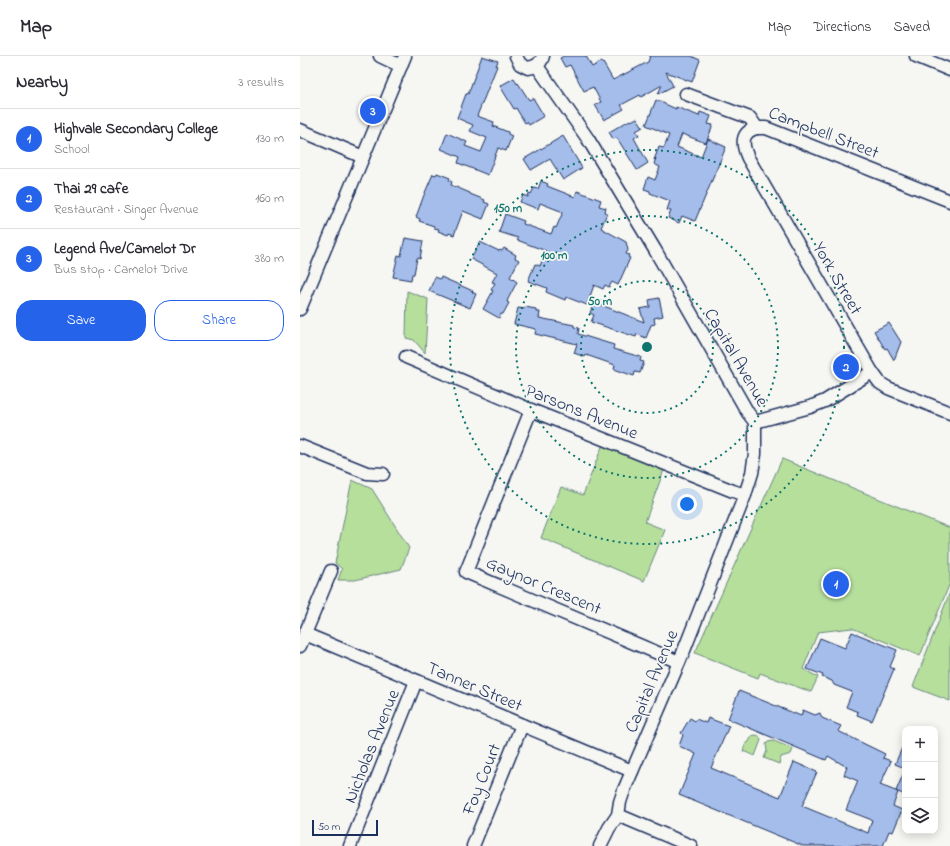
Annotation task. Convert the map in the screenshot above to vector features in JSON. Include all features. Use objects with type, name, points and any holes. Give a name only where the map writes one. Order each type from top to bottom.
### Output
[{"type":"street","points":[[300,309],[403,61],[380,56]]},
{"type":"street","points":[[516,56],[523,67],[528,68],[540,61]]},
{"type":"street","points":[[916,56],[950,70]]},
{"type":"street","name":"Capital Avenue","points":[[540,61],[652,246],[748,413],[755,422],[755,454],[752,473],[744,495],[679,662],[632,771],[620,802],[618,816],[609,828],[600,846]]},
{"type":"street","name":"Campbell Street","points":[[686,94],[750,118],[757,128],[766,128],[950,202]]},
{"type":"street","name":"York Street","points":[[757,128],[748,132],[743,142],[743,149],[872,372],[880,383],[888,388],[950,413]]},
{"type":"street","points":[[300,130],[363,157]]},
{"type":"street","name":"Parsons Avenue","points":[[406,357],[532,410],[744,495]]},
{"type":"street","points":[[755,422],[810,407],[825,401],[872,372]]},
{"type":"street","name":"Gaynor Crescent","points":[[532,410],[466,572],[679,662]]},
{"type":"street","points":[[300,446],[368,473],[383,474]]},
{"type":"street","points":[[300,646],[331,571]]},
{"type":"street","name":"Tanner Street","points":[[305,634],[632,771]]},
{"type":"street","name":"Nicholas Avenue","points":[[350,846],[416,681]]},
{"type":"street","name":"Foy Court","points":[[473,846],[522,725]]},
{"type":"street","points":[[618,816],[691,846]]},
{"type":"green space","points":[[407,291],[428,299],[425,353],[414,340],[406,338]]},
{"type":"green space","points":[[603,444],[664,470],[645,522],[665,530],[644,581],[541,538],[561,487],[583,495]]},
{"type":"green space","points":[[782,459],[950,528],[950,583],[920,656],[852,628],[818,632],[803,669],[818,677],[811,692],[760,673],[758,678],[695,653]]},
{"type":"green space","points":[[352,480],[372,489],[409,548],[401,569],[355,580],[338,580],[342,569],[335,563]]},
{"type":"green space","points":[[950,592],[950,701],[913,687]]},
{"type":"green space","points":[[752,736],[759,736],[761,740],[755,756],[743,751],[746,743],[748,743]]},
{"type":"green space","points":[[774,741],[793,749],[791,754],[781,757],[779,764],[764,758],[767,751],[766,744]]},
{"type":"building","points":[[482,56],[498,61],[477,116],[494,122],[493,126],[508,132],[508,134],[512,136],[506,151],[498,148],[488,175],[458,163],[460,157],[441,149],[447,133],[467,142],[465,146],[481,152],[487,138],[470,131],[473,125],[457,118],[466,94],[468,94]]},
{"type":"building","points":[[564,56],[586,56],[592,67],[602,61],[613,80],[648,62],[650,56],[691,56],[700,60],[692,82],[666,72],[673,86],[658,94],[662,85],[641,97],[640,95],[621,105],[624,109],[604,120],[595,105],[601,102],[593,87],[584,91],[570,65],[565,67],[560,58]]},
{"type":"building","points":[[514,78],[529,100],[533,98],[544,116],[529,125],[527,122],[525,123],[516,108],[514,109],[500,86]]},
{"type":"building","points":[[656,100],[676,109],[676,107],[699,116],[700,112],[711,116],[708,124],[713,125],[706,143],[682,134],[677,147],[701,157],[708,139],[726,147],[695,221],[682,216],[679,223],[668,218],[671,211],[667,210],[670,201],[644,189],[648,177],[655,180],[660,167],[654,164],[656,158],[654,160],[659,147],[664,148],[669,135],[646,125]]},
{"type":"building","points":[[637,118],[643,127],[636,131],[639,135],[634,138],[648,163],[637,170],[617,138],[613,139],[609,132],[630,120],[631,121]]},
{"type":"building","points":[[563,136],[582,168],[563,180],[550,159],[531,170],[524,159]]},
{"type":"building","points":[[437,173],[450,178],[449,180],[452,182],[451,185],[485,200],[484,202],[489,204],[483,219],[463,211],[454,235],[449,233],[448,235],[438,231],[439,229],[434,228],[434,226],[419,221],[420,219],[416,217],[424,195],[433,174],[436,175]]},
{"type":"building","points":[[541,181],[548,184],[547,186],[575,197],[577,191],[601,200],[599,206],[606,208],[605,212],[607,213],[601,228],[626,242],[628,250],[626,254],[629,255],[628,257],[630,258],[618,285],[612,282],[609,287],[605,285],[603,289],[594,285],[587,305],[566,297],[565,300],[546,292],[547,288],[528,281],[535,264],[540,266],[546,251],[517,240],[518,238],[499,232],[505,214],[524,221],[523,224],[551,234],[554,227],[556,228],[563,212],[540,203],[538,209],[520,202],[523,195],[528,197],[529,193],[531,194],[534,188],[538,189]]},
{"type":"building","points":[[405,238],[423,241],[420,259],[417,258],[414,274],[412,274],[411,280],[393,277],[398,255],[401,256]]},
{"type":"building","points":[[480,242],[499,251],[502,251],[504,248],[516,255],[515,258],[519,260],[510,277],[517,282],[508,299],[507,302],[509,303],[499,318],[483,309],[493,291],[491,290],[495,283],[492,282],[497,273],[471,259]]},
{"type":"building","points":[[435,277],[440,279],[441,277],[473,291],[472,292],[476,294],[470,308],[429,291]]},
{"type":"building","points":[[659,298],[663,316],[654,318],[655,324],[651,325],[646,338],[637,334],[636,337],[591,322],[594,315],[590,313],[594,302],[644,322],[640,309],[650,307],[649,300]]},
{"type":"building","points":[[525,307],[536,309],[536,312],[540,312],[539,318],[574,325],[574,327],[579,328],[578,334],[614,345],[613,349],[641,357],[640,361],[644,362],[640,373],[635,372],[634,376],[614,369],[615,365],[586,355],[585,357],[574,353],[577,344],[535,334],[536,329],[514,324],[518,308],[524,309]]},
{"type":"building","points":[[889,323],[901,342],[894,360],[874,331]]},
{"type":"building","points":[[852,632],[897,650],[890,667],[894,669],[872,721],[857,715],[858,712],[846,707],[852,692],[834,685],[832,681],[822,677],[823,675],[807,669],[820,638],[845,648]]},
{"type":"building","points":[[739,691],[801,716],[803,710],[815,715],[820,713],[822,718],[841,726],[838,731],[885,754],[883,758],[891,761],[880,785],[898,792],[893,806],[902,810],[893,832],[889,831],[883,846],[803,846],[679,795],[696,754],[679,746],[683,735],[681,733],[690,718],[695,721],[696,719],[706,723],[708,718],[729,726],[711,768],[780,797],[794,762],[817,772],[802,806],[868,833],[872,820],[846,810],[858,781],[844,775],[847,767],[828,756],[826,760],[728,719]]},
{"type":"building","points":[[902,748],[902,767],[895,764]]},
{"type":"building","points":[[902,777],[902,794],[896,791]]},
{"type":"place","name":"Legend Ave/Camelot Dr","points":[[373,111]]},
{"type":"place","name":"Thai 29 cafe","points":[[846,367]]},
{"type":"place","name":"Highvale Secondary College","points":[[836,584]]}]
